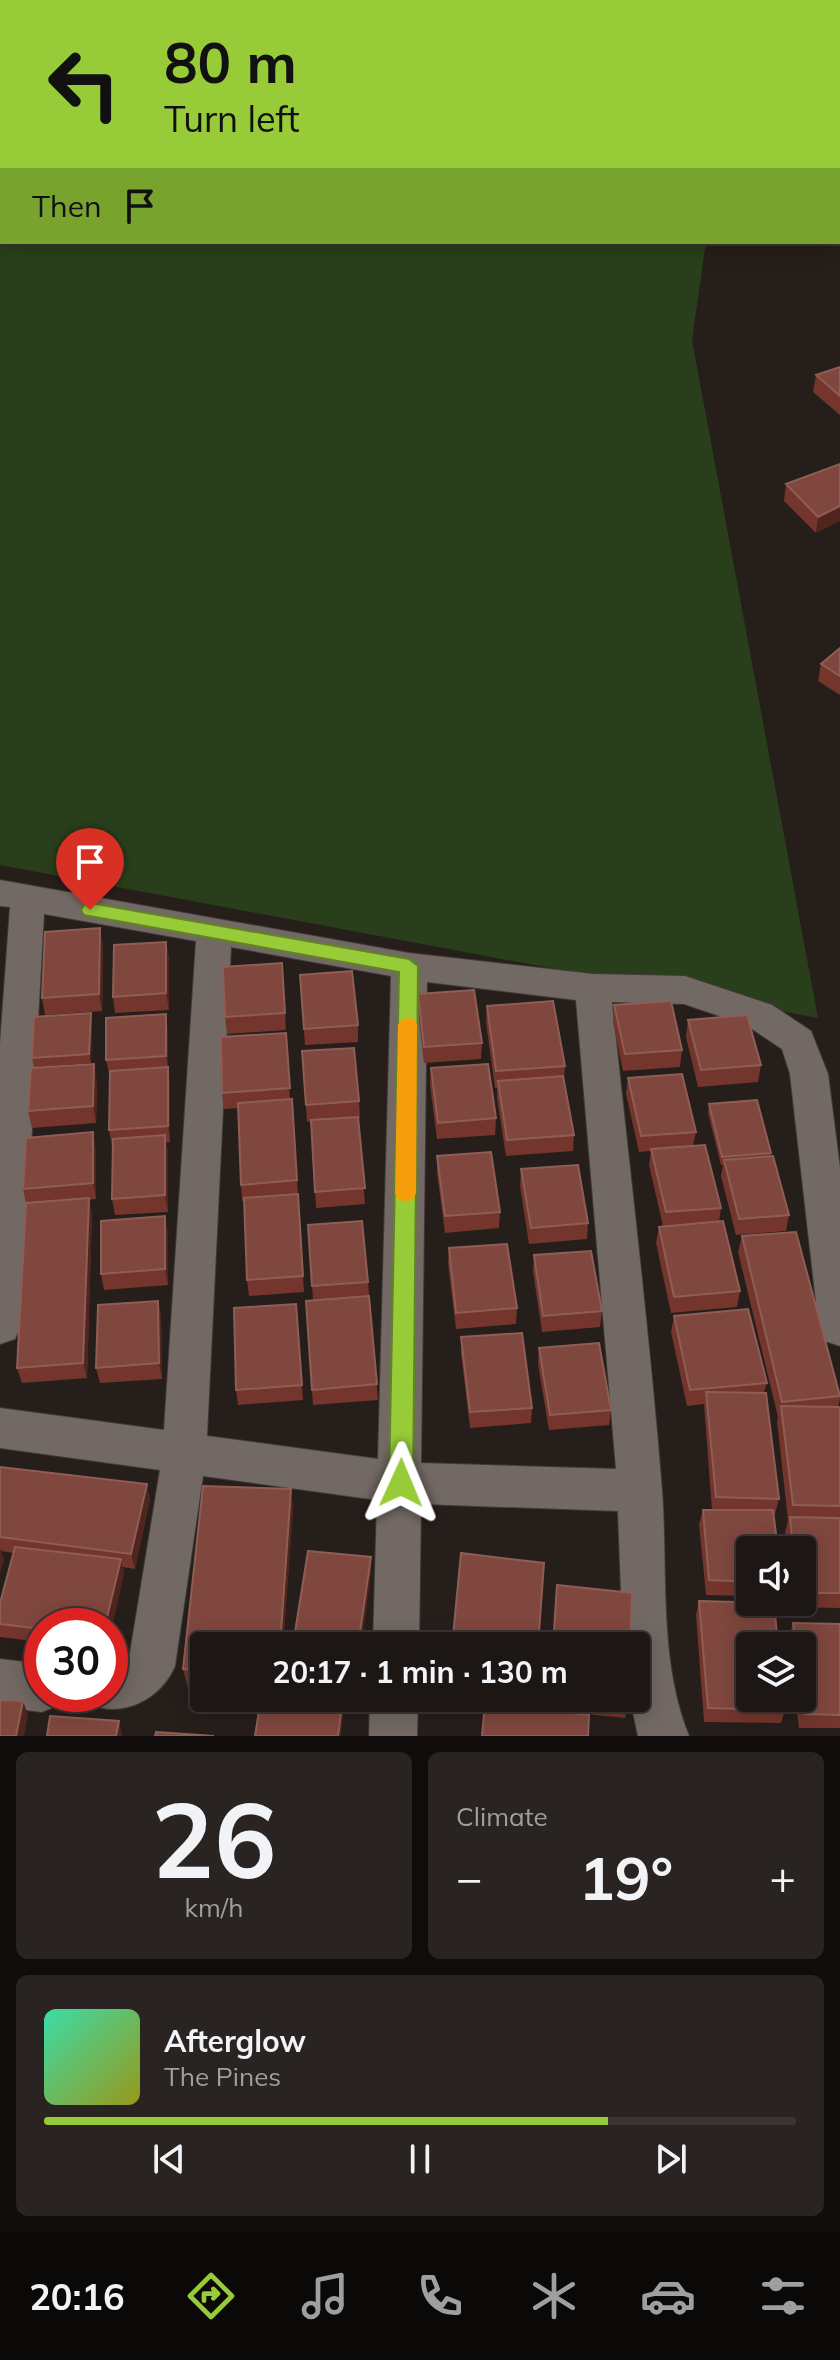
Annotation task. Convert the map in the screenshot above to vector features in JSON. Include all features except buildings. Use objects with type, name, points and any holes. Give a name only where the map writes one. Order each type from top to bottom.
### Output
[{"type":"street","points":[[0,1326],[14,896],[409,966],[593,988],[685,990],[759,1015],[798,1041],[809,1074],[840,1328]]},
{"type":"street","points":[[128,1683],[151,1666],[184,1455],[214,932]]},
{"type":"street","points":[[396,1632],[409,966]]},
{"type":"street","points":[[593,988],[640,1491],[647,1664],[660,1730],[665,1736]]},
{"type":"street","points":[[0,1428],[401,1483],[640,1491]]},
{"type":"street","points":[[0,1683],[24,1686]]},
{"type":"street","points":[[393,1736],[394,1712]]},
{"type":"green space","points":[[0,244],[706,244],[692,340],[818,1018],[0,865]]},
{"type":"slow traffic","points":[[405,1193],[408,1025]]},
{"type":"route","points":[[90,910],[409,966],[401,1483]]}]
